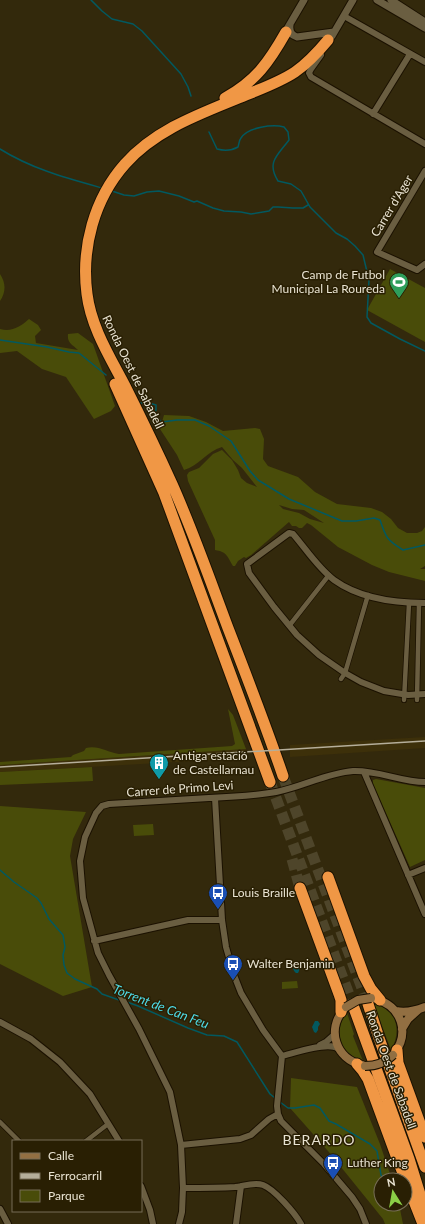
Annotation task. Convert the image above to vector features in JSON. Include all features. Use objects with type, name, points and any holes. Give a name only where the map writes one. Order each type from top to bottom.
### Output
[{"type":"highway","name":"Ronda Oest de Sabadell","points":[[270,782],[164,493],[106,363],[90,322],[84,298],[82,265],[87,232],[97,206],[114,174],[131,154],[157,133],[189,115],[226,98],[244,87],[257,76],[288,29]]},
{"type":"highway","name":"Ronda Oest de Sabadell","points":[[108,186],[126,163],[159,135],[177,124],[263,88],[294,73],[311,60],[331,36]]},
{"type":"highway","name":"Ronda Oest de Sabadell","points":[[97,206],[89,234],[85,259],[86,289],[93,320],[162,461],[198,546],[283,776]]},
{"type":"highway","name":"Ronda Oest de Sabadell","points":[[328,877],[364,976],[371,989],[379,1038],[425,1167]]},
{"type":"highway","name":"Ronda Oest de Sabadell","points":[[300,888],[341,1000],[347,1009],[409,1159],[425,1210]]},
{"type":"highway","points":[[395,1053],[425,1138]]},
{"type":"highway","points":[[361,1065],[368,1079],[396,1158],[423,1224]]},
{"type":"main road","points":[[358,1000],[373,1001],[387,1003],[396,1011],[400,1019],[402,1038],[400,1046],[395,1053],[384,1062],[376,1065],[361,1065],[348,1059],[340,1050],[336,1043],[335,1026],[347,1009],[358,1000]]},
{"type":"main road","points":[[396,1011],[406,1012],[422,1008]]},
{"type":"main road","points":[[402,1029],[408,1019],[422,1008]]},
{"type":"street","points":[[304,0],[288,29],[290,32],[297,37],[331,36]]},
{"type":"street","points":[[353,0],[323,52],[311,69],[310,75],[425,144]]},
{"type":"street","points":[[377,0],[425,28]]},
{"type":"street","points":[[391,0],[425,22]]},
{"type":"street","points":[[344,16],[425,62]]},
{"type":"street","points":[[373,114],[410,54]]},
{"type":"street","name":"Carrer d'Ager","points":[[425,171],[377,252],[417,270],[425,264]]},
{"type":"street","points":[[417,697],[422,603],[390,600],[368,595],[348,587],[329,575],[293,534],[289,533],[247,564],[249,573],[297,635],[343,676],[404,698],[417,697],[425,694]]},
{"type":"street","points":[[290,626],[329,575]]},
{"type":"street","points":[[343,676],[368,595]]},
{"type":"street","points":[[404,698],[409,602]]},
{"type":"street","name":"Carrer de Primo Levi","points":[[94,941],[83,898],[80,861],[85,837],[90,824],[100,808],[104,805],[244,796],[275,792],[353,771],[376,773],[416,782],[425,782]]},
{"type":"street","points":[[364,772],[425,914]]},
{"type":"street","points":[[215,798],[222,920],[226,947],[241,993],[282,1056],[277,1106],[278,1114],[281,1121],[324,1164],[352,1197],[370,1224]]},
{"type":"street","points":[[408,876],[425,868]]},
{"type":"street","points":[[179,1224],[182,1212],[183,1188],[181,1145],[170,1092],[140,1029],[109,975],[94,941],[188,920],[222,920]]},
{"type":"street","points":[[0,1022],[31,1039],[60,1062],[90,1094],[118,1140]]},
{"type":"street","points":[[313,1048],[326,1042],[335,1034]]},
{"type":"street","points":[[282,1056],[327,1046],[340,1050]]},
{"type":"street","points":[[181,1145],[240,1139],[251,1135],[269,1119],[278,1114]]},
{"type":"street","points":[[0,1122],[18,1140]]},
{"type":"street","points":[[87,1140],[108,1124]]},
{"type":"street","points":[[183,1188],[256,1184],[264,1185],[274,1192],[297,1217],[301,1224]]},
{"type":"street","points":[[236,1224],[241,1186]]},
{"type":"street","points":[[142,1189],[150,1210],[153,1224]]},
{"type":"street","points":[[0,1209],[8,1224]]},
{"type":"street","points":[[360,1209],[366,1224]]},
{"type":"shaded area","points":[[425,737],[425,748],[290,757],[290,745]]},
{"type":"shaded area","points":[[246,749],[247,758],[0,772],[0,765]]},
{"type":"green space","name":"Camp de Futbol Municipal La Roureda","points":[[390,269],[425,288],[425,342],[367,310]]},
{"type":"green space","points":[[0,274],[4,288],[0,301]]},
{"type":"green space","points":[[29,319],[38,325],[41,330],[35,336],[36,343],[78,350],[70,343],[68,334],[78,333],[93,344],[115,406],[111,411],[94,419],[66,377],[42,369],[17,351],[0,353],[0,329],[8,330],[16,328]]},
{"type":"green space","points":[[164,415],[189,416],[206,422],[223,431],[255,428],[260,429],[264,439],[263,459],[268,466],[298,477],[315,492],[337,504],[371,508],[382,512],[391,519],[398,528],[407,533],[417,533],[422,531],[425,527],[425,566],[420,569],[425,569],[425,581],[389,572],[372,565],[338,547],[307,523],[302,528],[299,528],[292,526],[289,522],[251,555],[246,558],[244,557],[238,561],[235,566],[233,566],[224,553],[215,550],[215,540],[188,481],[187,475],[189,472],[199,468],[213,454],[222,450],[232,460],[241,478],[247,483],[257,487],[242,468],[222,447],[184,470],[177,455],[160,429]],"holes":[[[279,505],[292,509],[304,510],[324,523],[310,519],[299,513],[283,509]]]},
{"type":"green space","points":[[228,709],[233,715],[246,749],[0,765],[0,762],[71,757],[90,747],[119,754],[232,746],[235,744]]},
{"type":"green space","points":[[92,767],[93,781],[0,785],[0,772]]},
{"type":"green space","points":[[376,779],[425,788],[425,860],[410,867],[373,784],[373,780]]},
{"type":"green space","points":[[0,806],[86,812],[73,839],[70,856],[92,987],[63,996],[0,964]]},
{"type":"green space","points":[[153,824],[154,835],[134,836],[133,825]]},
{"type":"green space","points":[[297,981],[298,988],[282,989],[282,982]]},
{"type":"green space","points":[[373,1004],[381,1006],[387,1010],[395,1021],[396,1036],[391,1050],[379,1018],[377,1018]]},
{"type":"green space","points":[[347,1013],[354,1034],[353,1036],[363,1061],[348,1053],[340,1039],[340,1027],[344,1016]]},
{"type":"green space","points":[[291,1078],[357,1087],[380,1144],[389,1172],[373,1172],[373,1207],[328,1151],[290,1108]]},
{"type":"green space","points":[[377,1212],[401,1212],[403,1224],[385,1224]]},
{"type":"water","points":[[294,962],[299,963],[298,973],[294,970]]},
{"type":"water","points":[[315,1021],[318,1021],[320,1024],[316,1033],[312,1027]]},
{"type":"waterway","points":[[91,0],[112,19],[133,24],[142,31],[181,74],[191,96]]},
{"type":"waterway","points":[[209,132],[217,149],[228,150],[238,147],[240,139],[249,131],[267,126],[284,127],[288,132],[289,140],[273,164],[273,169],[278,181],[291,184],[301,191],[310,207],[336,233],[347,239],[363,255],[369,280],[367,317],[371,323],[425,351]]},
{"type":"waterway","points":[[0,149],[24,162],[62,177],[102,188]]},
{"type":"waterway","points":[[112,191],[124,195],[134,196],[147,192],[159,191],[179,196],[194,202],[197,201],[224,211],[251,214],[269,211],[273,207],[303,208],[308,205]]},
{"type":"waterway","points":[[0,340],[79,353],[106,375]]},
{"type":"waterway","points":[[140,403],[156,405],[154,415],[162,422],[195,420],[209,426],[231,441],[250,471],[258,480],[289,499],[342,521],[356,521],[374,518],[380,520],[388,538],[403,550],[425,545]]},
{"type":"waterway","name":"Torrent de Can Feu","points":[[0,870],[37,898],[49,919],[63,935],[65,947],[63,955],[64,965],[67,973],[75,979],[97,989],[102,994],[119,1000]]},
{"type":"waterway","name":"Torrent de Can Feu","points":[[127,1002],[207,1035],[224,1036],[237,1042],[270,1094],[275,1098]]},
{"type":"waterway","name":"Torrent de Can Feu","points":[[280,1102],[288,1108],[314,1105],[320,1108],[329,1121],[370,1144],[377,1151],[380,1172]]},
{"type":"tunnel","points":[[283,776],[368,1004]]},
{"type":"tunnel","points":[[270,782],[354,1008]]},
{"type":"tunnel","points":[[292,859],[300,888]]},
{"type":"railway","points":[[0,767],[425,741]]},
{"type":"place","name":"Camp de Futbol Municipal La Roureda","points":[[399,299]]},
{"type":"place","name":"Antiga estació de Castellarnau","points":[[159,780]]},
{"type":"place","name":"Louis Braille","points":[[218,910]]},
{"type":"place","name":"Walter Benjamin","points":[[233,981]]},
{"type":"place","name":"Luther King","points":[[333,1180]]},
{"type":"district","name":"BERARDO","points":[[319,1140]]}]
